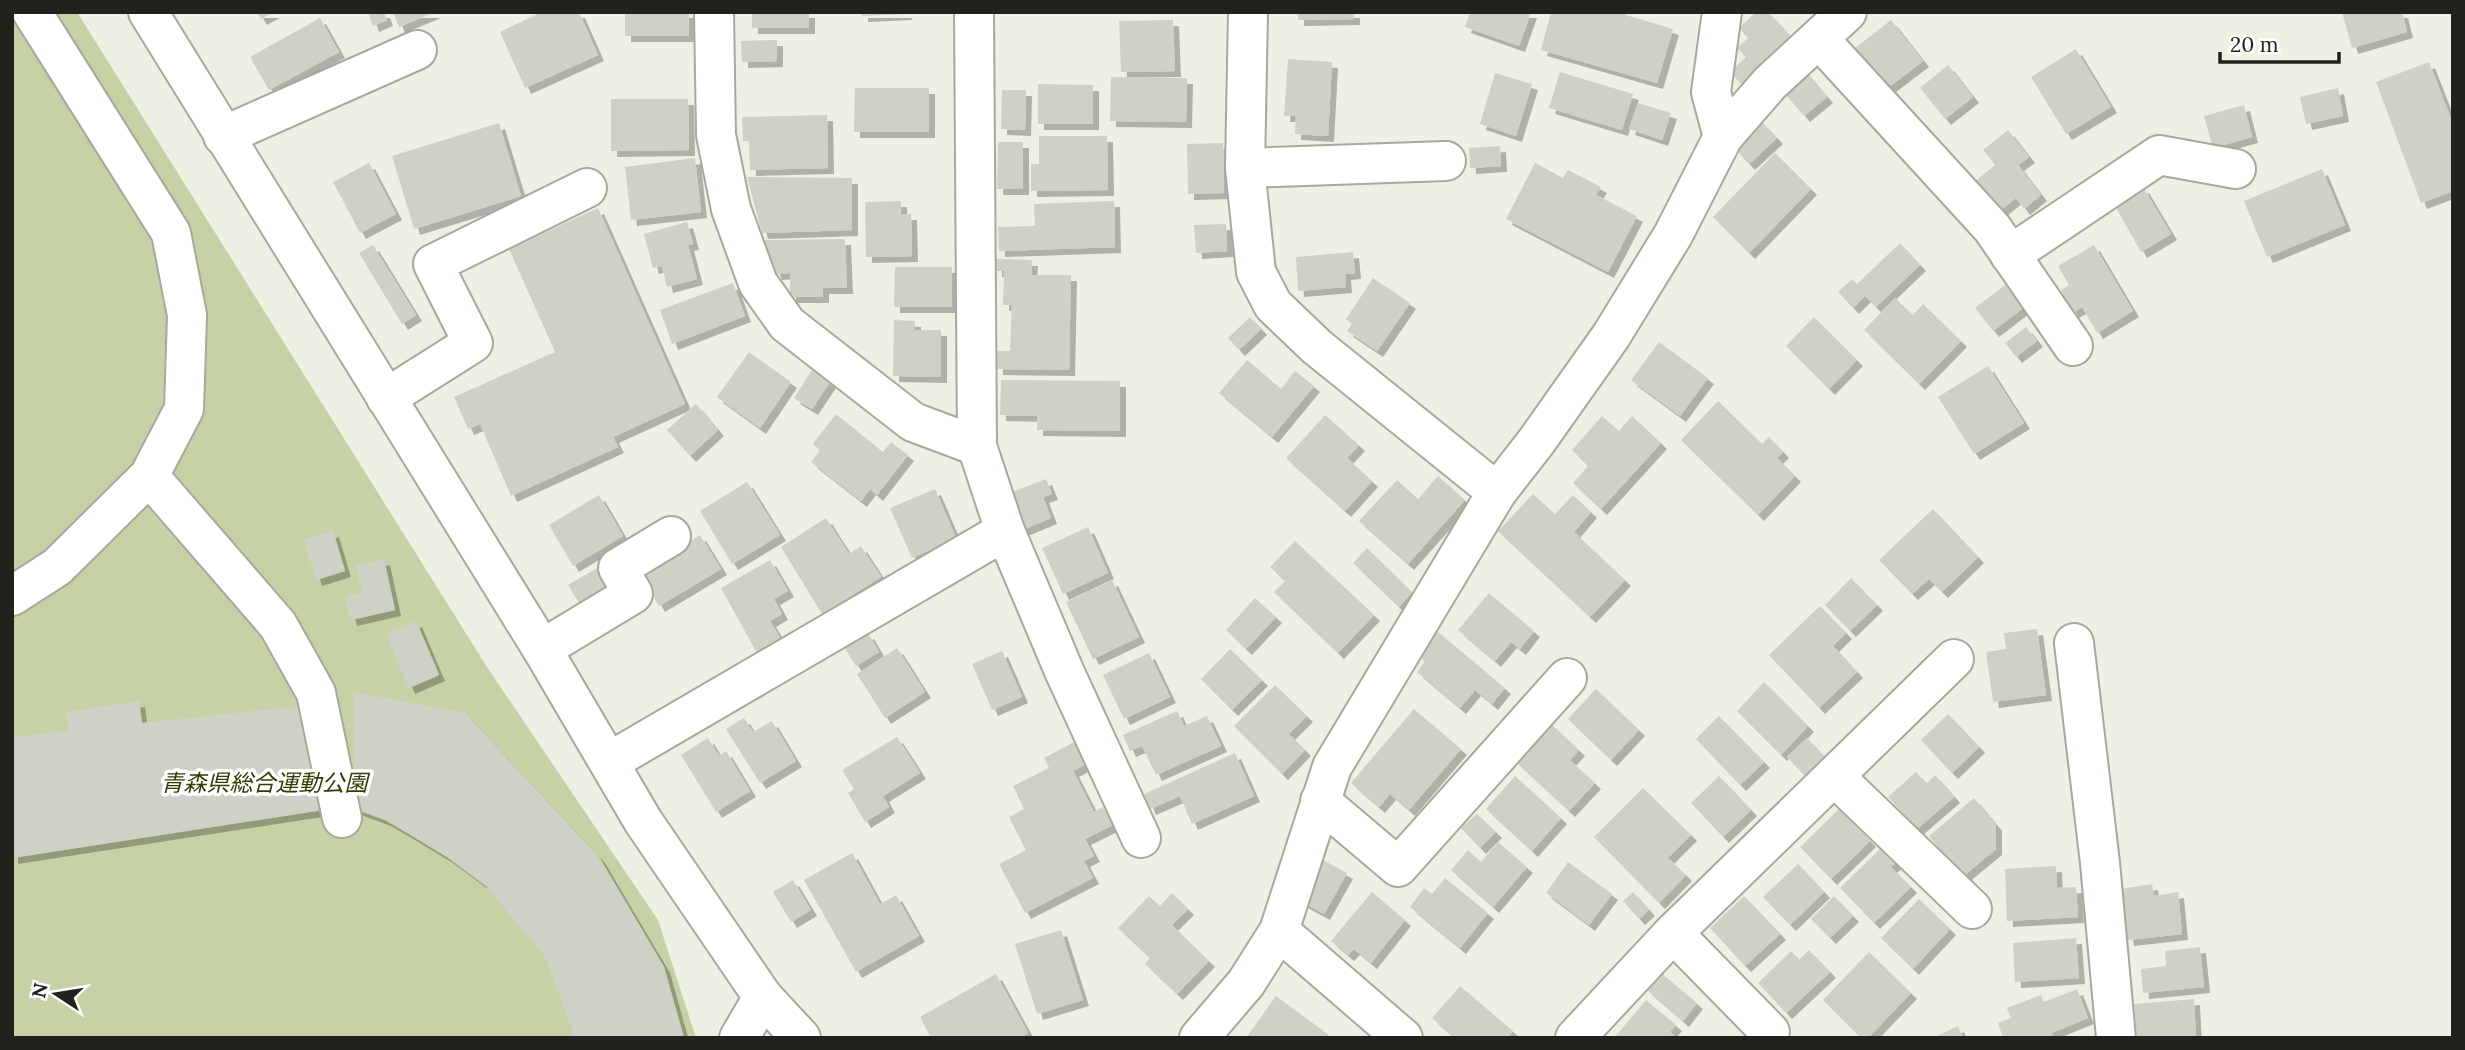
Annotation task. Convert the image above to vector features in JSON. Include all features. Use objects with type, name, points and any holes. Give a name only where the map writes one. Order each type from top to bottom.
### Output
[{"type":"street","points":[[12,596],[57,567],[149,477],[184,409],[187,315],[171,233],[32,12]]},
{"type":"street","points":[[148,12],[542,649],[643,821],[762,997],[800,1038]]},
{"type":"street","points":[[714,12],[716,135],[731,209],[758,284],[787,324],[913,422],[977,446]]},
{"type":"street","points":[[974,12],[977,446],[1004,531],[1065,673],[1141,838]]},
{"type":"street","points":[[1248,12],[1245,168],[1256,272],[1273,305],[1317,347],[1497,492]]},
{"type":"street","points":[[1722,12],[1711,92],[1723,137]]},
{"type":"street","points":[[1199,1038],[1246,983],[1279,932],[1332,767],[1497,492],[1611,336],[1673,235],[1723,137],[1770,83],[1847,12]]},
{"type":"street","points":[[1819,38],[1992,229],[2073,346]]},
{"type":"street","points":[[223,136],[417,50]]},
{"type":"street","points":[[2010,255],[2159,155],[2236,169]]},
{"type":"street","points":[[1245,168],[1446,161]]},
{"type":"street","points":[[386,398],[472,343],[433,264],[587,188]]},
{"type":"street","points":[[149,477],[278,625],[316,693],[342,818]]},
{"type":"street","points":[[609,762],[1004,531]]},
{"type":"street","points":[[542,649],[633,594],[618,568],[671,536]]},
{"type":"street","points":[[2074,643],[2100,863],[2116,1038]]},
{"type":"street","points":[[1575,1038],[1673,933],[1954,659]]},
{"type":"street","points":[[1320,801],[1398,867],[1567,678]]},
{"type":"street","points":[[1834,776],[1972,909]]},
{"type":"street","points":[[1279,932],[1403,1038]]},
{"type":"street","points":[[1673,933],[1770,1032]]},
{"type":"street","points":[[739,1038],[762,997]]},
{"type":"green space","name":"青森県総合運動公園","points":[[12,12],[77,12],[487,667],[658,920],[696,1038],[12,1038]]},
{"type":"building","points":[[257,12],[274,12],[261,19]]},
{"type":"building","points":[[368,12],[384,12],[387,20],[373,26]]},
{"type":"building","points":[[393,12],[435,12],[399,27]]},
{"type":"building","points":[[542,12],[579,12],[598,55],[525,88],[500,32]]},
{"type":"building","points":[[625,12],[689,12],[689,36],[625,36]]},
{"type":"building","points":[[752,12],[809,12],[809,28],[752,28]]},
{"type":"building","points":[[862,12],[906,12],[906,14],[862,16]]},
{"type":"building","points":[[1298,12],[1354,12],[1354,19],[1298,20]]},
{"type":"building","points":[[1470,12],[1531,12],[1519,46],[1465,27]]},
{"type":"building","points":[[1551,12],[1626,12],[1626,15],[1673,29],[1657,83],[1541,50]]},
{"type":"building","points":[[1756,12],[1768,12],[1796,42],[1746,89],[1730,72],[1746,57],[1737,48],[1748,38],[1739,28]]},
{"type":"building","points":[[2342,12],[2402,12],[2407,32],[2352,48]]},
{"type":"building","points":[[320,18],[339,52],[269,90],[250,57]]},
{"type":"building","points":[[1173,20],[1175,71],[1121,72],[1119,21]]},
{"type":"building","points":[[1891,20],[1923,61],[1885,90],[1854,49]]},
{"type":"building","points":[[777,40],[777,61],[742,62],[741,41]]},
{"type":"building","points":[[2076,49],[2111,107],[2066,134],[2031,77]]},
{"type":"building","points":[[1288,59],[1332,62],[1328,136],[1295,134],[1296,116],[1284,116]]},
{"type":"building","points":[[2429,62],[2453,124],[2453,191],[2421,203],[2376,82]]},
{"type":"building","points":[[1948,65],[1973,97],[1945,119],[1920,88]]},
{"type":"building","points":[[1803,69],[1827,97],[1804,116],[1781,89]]},
{"type":"building","points":[[1560,72],[1633,94],[1622,130],[1549,108]]},
{"type":"building","points":[[1495,73],[1532,84],[1516,136],[1480,124]]},
{"type":"building","points":[[1111,77],[1187,78],[1186,122],[1110,121]]},
{"type":"building","points":[[1038,84],[1093,85],[1093,124],[1038,124]]},
{"type":"building","points":[[855,88],[929,88],[929,132],[854,132]]},
{"type":"building","points":[[2338,88],[2343,116],[2306,124],[2300,97]]},
{"type":"building","points":[[1002,90],[1026,90],[1025,130],[1001,129]]},
{"type":"building","points":[[611,99],[688,99],[689,150],[611,151]]},
{"type":"building","points":[[1638,103],[1671,113],[1662,140],[1629,129]]},
{"type":"building","points":[[2244,105],[2252,137],[2213,148],[2204,116]]},
{"type":"building","points":[[827,115],[828,168],[750,170],[749,141],[743,141],[742,117]]},
{"type":"building","points":[[1762,122],[1777,138],[1749,164],[1735,149]]},
{"type":"building","points":[[499,123],[521,196],[414,229],[392,156]]},
{"type":"building","points":[[2008,130],[2029,157],[2018,165],[2041,195],[2024,209],[2016,198],[1997,213],[1973,183],[1995,165],[1983,150]]},
{"type":"building","points":[[1039,136],[1107,136],[1108,190],[1031,191],[1031,164],[1039,164]]},
{"type":"building","points":[[998,142],[1023,142],[1023,189],[997,189]]},
{"type":"building","points":[[1223,143],[1224,193],[1188,194],[1187,144]]},
{"type":"building","points":[[1500,146],[1501,166],[1470,168],[1469,148]]},
{"type":"building","points":[[1775,153],[1811,189],[1749,253],[1713,217]]},
{"type":"building","points":[[695,158],[701,212],[631,220],[625,167]]},
{"type":"building","points":[[369,163],[396,214],[360,233],[333,182]]},
{"type":"building","points":[[1535,163],[1563,178],[1568,170],[1601,187],[1596,195],[1637,216],[1608,272],[1506,219]]},
{"type":"building","points":[[2322,169],[2345,225],[2267,257],[2244,201]]},
{"type":"building","points":[[747,177],[852,178],[852,230],[762,233]]},
{"type":"building","points":[[2143,187],[2171,234],[2141,252],[2114,204]]},
{"type":"building","points":[[901,201],[901,214],[911,214],[912,256],[866,257],[865,202]]},
{"type":"building","points":[[1114,201],[1115,247],[999,251],[998,227],[1035,226],[1034,204]]},
{"type":"building","points":[[598,208],[685,404],[613,437],[618,447],[511,496],[480,424],[468,429],[454,397],[555,352],[509,249]]},
{"type":"building","points":[[687,222],[693,244],[688,245],[697,279],[667,287],[662,266],[653,268],[644,234]]},
{"type":"building","points":[[1226,224],[1227,251],[1196,253],[1194,225]]},
{"type":"building","points":[[845,239],[847,288],[823,288],[823,297],[790,297],[790,273],[776,274],[763,240]]},
{"type":"building","points":[[1900,243],[1920,265],[1876,307],[1865,296],[1853,308],[1838,292],[1852,279],[1857,284]]},
{"type":"building","points":[[373,245],[416,315],[402,324],[359,253]]},
{"type":"building","points":[[2094,245],[2133,311],[2097,333],[2082,307],[2073,312],[2061,290],[2069,285],[2058,266]]},
{"type":"building","points":[[1353,252],[1355,273],[1345,274],[1346,287],[1298,291],[1296,257]]},
{"type":"building","points":[[996,259],[1032,260],[1031,275],[1071,275],[1069,370],[997,369],[997,351],[1010,351],[1012,305],[1003,305],[1004,271],[996,271]]},
{"type":"building","points":[[895,267],[952,267],[952,307],[894,307]]},
{"type":"building","points":[[1373,278],[1410,303],[1377,351],[1347,331],[1352,324],[1346,319]]},
{"type":"building","points":[[733,283],[745,316],[672,344],[660,310]]},
{"type":"building","points":[[2005,285],[2023,308],[1993,331],[1975,308]]},
{"type":"building","points":[[1895,298],[1913,315],[1923,304],[1961,341],[1919,384],[1864,330]]},
{"type":"building","points":[[1250,317],[1261,329],[1239,350],[1228,338]]},
{"type":"building","points":[[1814,317],[1857,360],[1829,389],[1786,346]]},
{"type":"building","points":[[894,320],[915,321],[915,330],[941,330],[941,377],[893,376]]},
{"type":"building","points":[[2026,327],[2037,341],[2016,357],[2005,343]]},
{"type":"building","points":[[1659,342],[1708,378],[1680,416],[1631,380]]},
{"type":"building","points":[[749,352],[791,382],[760,428],[717,397]]},
{"type":"building","points":[[1247,360],[1281,389],[1295,371],[1314,386],[1272,437],[1219,393]]},
{"type":"building","points":[[1988,366],[2024,423],[1974,454],[1938,397]]},
{"type":"building","points":[[812,370],[830,382],[812,409],[794,398]]},
{"type":"building","points":[[1001,380],[1120,381],[1120,431],[1037,430],[1037,416],[1000,415]]},
{"type":"building","points":[[1718,401],[1762,444],[1769,437],[1783,452],[1777,458],[1795,476],[1758,515],[1681,440]]},
{"type":"building","points":[[696,404],[718,430],[690,456],[667,430]]},
{"type":"building","points":[[836,414],[883,452],[891,442],[908,455],[877,495],[870,489],[861,501],[811,462],[820,450],[813,444]]},
{"type":"building","points":[[1325,415],[1359,445],[1347,458],[1372,481],[1345,511],[1286,458]]},
{"type":"building","points":[[1602,416],[1619,431],[1632,416],[1661,443],[1601,509],[1573,483],[1588,466],[1572,450]]},
{"type":"building","points":[[1438,476],[1465,500],[1408,564],[1359,521],[1397,480],[1418,499]]},
{"type":"building","points":[[1046,479],[1052,494],[1043,497],[1051,518],[1022,530],[1008,494]]},
{"type":"building","points":[[747,482],[780,535],[732,564],[700,511]]},
{"type":"building","points":[[935,489],[956,538],[912,558],[890,508]]},
{"type":"building","points":[[1533,494],[1555,514],[1573,495],[1591,512],[1574,532],[1625,580],[1590,617],[1498,531]]},
{"type":"building","points":[[599,495],[623,536],[573,566],[549,525]]},
{"type":"building","points":[[1933,509],[1978,557],[1942,592],[1929,579],[1912,594],[1879,560]]},
{"type":"building","points":[[826,518],[849,554],[861,546],[881,577],[822,614],[781,547]]},
{"type":"building","points":[[1088,527],[1108,573],[1063,594],[1042,548]]},
{"type":"building","points":[[333,531],[345,571],[316,580],[304,540]]},
{"type":"building","points":[[700,535],[721,569],[659,606],[640,573]]},
{"type":"building","points":[[1295,541],[1374,615],[1338,653],[1274,592],[1285,581],[1270,567]]},
{"type":"building","points":[[1367,548],[1412,592],[1399,607],[1353,563]]},
{"type":"building","points":[[384,559],[395,610],[351,620],[345,596],[362,592],[356,566]]},
{"type":"building","points":[[770,560],[788,591],[774,599],[782,614],[770,621],[782,641],[758,655],[721,588]]},
{"type":"building","points":[[597,568],[609,588],[581,606],[568,585]]},
{"type":"building","points":[[1851,578],[1877,605],[1850,631],[1825,605]]},
{"type":"building","points":[[1112,580],[1139,637],[1093,659],[1066,602]]},
{"type":"building","points":[[1489,593],[1534,631],[1520,649],[1511,642],[1495,661],[1458,630]]},
{"type":"building","points":[[1255,598],[1276,617],[1246,649],[1226,630]]},
{"type":"building","points":[[1820,606],[1846,633],[1833,646],[1857,672],[1819,708],[1769,655]]},
{"type":"building","points":[[416,621],[439,675],[409,688],[386,634]]},
{"type":"building","points":[[2037,629],[2046,695],[1993,702],[1986,652],[2006,649],[2004,633]]},
{"type":"building","points":[[1437,631],[1505,688],[1492,704],[1475,690],[1460,708],[1417,672],[1425,661],[1417,654]]},
{"type":"building","points":[[868,633],[879,652],[856,666],[844,647]]},
{"type":"building","points":[[897,648],[925,692],[885,718],[857,674]]},
{"type":"building","points":[[1230,649],[1262,680],[1232,710],[1201,679]]},
{"type":"building","points":[[1002,651],[1022,697],[992,710],[972,664]]},
{"type":"building","points":[[1149,653],[1170,697],[1124,719],[1103,675]]},
{"type":"building","points":[[1764,682],[1808,726],[1781,755],[1737,711]]},
{"type":"building","points":[[1275,685],[1307,716],[1289,734],[1305,750],[1282,774],[1234,726]]},
{"type":"building","points":[[1596,689],[1639,730],[1611,760],[1568,719]]},
{"type":"building","points":[[353,692],[465,713],[599,857],[664,967],[684,1038],[575,1038],[546,958],[486,886],[447,857],[409,834],[385,820],[355,809]]},
{"type":"building","points":[[139,701],[142,723],[310,705],[323,810],[12,858],[12,737],[69,731],[66,712]]},
{"type":"building","points":[[1414,709],[1461,749],[1409,810],[1390,794],[1379,807],[1351,783]]},
{"type":"building","points":[[1177,711],[1184,726],[1207,716],[1221,746],[1156,775],[1142,746],[1130,751],[1123,735]]},
{"type":"building","points":[[1948,714],[1979,747],[1952,773],[1921,740]]},
{"type":"building","points":[[1719,716],[1764,762],[1740,785],[1696,739]]},
{"type":"building","points":[[744,718],[753,732],[772,721],[796,761],[760,783],[726,729]]},
{"type":"building","points":[[1550,723],[1579,750],[1570,760],[1595,783],[1569,811],[1515,761]]},
{"type":"building","points":[[897,737],[920,773],[883,796],[889,807],[865,822],[848,793],[854,789],[842,770]]},
{"type":"building","points":[[708,738],[719,756],[726,751],[750,791],[716,812],[681,755]]},
{"type":"building","points":[[1807,738],[1825,757],[1806,777],[1787,757]]},
{"type":"building","points":[[1074,742],[1086,764],[1073,771],[1094,812],[1103,807],[1113,825],[1085,839],[1094,856],[1084,861],[1093,878],[1025,913],[999,864],[1026,850],[1009,817],[1024,809],[1013,786],[1049,768],[1044,758]]},
{"type":"building","points":[[1235,753],[1254,796],[1192,824],[1180,796],[1150,809],[1144,794]]},
{"type":"building","points":[[1916,772],[1926,784],[1935,775],[1954,797],[1917,829],[1888,797]]},
{"type":"building","points":[[1515,776],[1561,818],[1532,851],[1486,809]]},
{"type":"building","points":[[1719,776],[1751,810],[1723,837],[1691,803]]},
{"type":"building","points":[[1643,788],[1691,835],[1668,858],[1686,875],[1659,903],[1594,837]]},
{"type":"building","points":[[1974,798],[1996,825],[1996,849],[1962,877],[1929,836]]},
{"type":"building","points":[[1839,809],[1870,841],[1831,879],[1800,847]]},
{"type":"building","points":[[1477,814],[1496,832],[1480,848],[1461,828]]},
{"type":"building","points":[[1498,842],[1527,867],[1493,907],[1451,870],[1468,850],[1481,862]]},
{"type":"building","points":[[1884,845],[1899,860],[1891,867],[1911,887],[1874,923],[1840,888]]},
{"type":"building","points":[[852,853],[880,904],[896,895],[919,936],[856,972],[804,880]]},
{"type":"building","points":[[1323,860],[1347,873],[1324,914],[1300,901]]},
{"type":"building","points":[[1568,862],[1612,894],[1589,925],[1546,893]]},
{"type":"building","points":[[1798,864],[1824,892],[1790,925],[1763,897]]},
{"type":"building","points":[[2056,866],[2057,888],[2076,887],[2078,917],[2007,921],[2005,869]]},
{"type":"building","points":[[1445,878],[1488,913],[1460,948],[1410,907],[1424,888],[1432,894]]},
{"type":"building","points":[[793,880],[811,910],[791,922],[773,892]]},
{"type":"building","points":[[2152,884],[2154,896],[2178,892],[2182,934],[2128,940],[2121,889]]},
{"type":"building","points":[[1372,892],[1405,920],[1371,963],[1354,949],[1348,955],[1331,941]]},
{"type":"building","points":[[1633,892],[1649,910],[1639,919],[1623,901]]},
{"type":"building","points":[[1172,893],[1188,909],[1172,925],[1209,961],[1177,994],[1145,964],[1150,958],[1118,928],[1149,896],[1160,906]]},
{"type":"building","points":[[1744,896],[1780,934],[1745,966],[1710,928]]},
{"type":"building","points":[[1834,896],[1853,916],[1830,938],[1811,919]]},
{"type":"building","points":[[1919,899],[1950,929],[1913,969],[1881,938]]},
{"type":"building","points":[[1061,930],[1083,1000],[1037,1014],[1015,944]]},
{"type":"building","points":[[2076,938],[2079,978],[2015,982],[2013,943]]},
{"type":"building","points":[[2200,947],[2204,987],[2143,993],[2141,969],[2166,966],[2165,951]]},
{"type":"building","points":[[1809,950],[1830,972],[1786,1013],[1758,983],[1791,951],[1799,960]]},
{"type":"building","points":[[1869,952],[1911,993],[1868,1038],[1861,1038],[1823,1000]]},
{"type":"building","points":[[1660,972],[1697,1003],[1683,1021],[1646,989]]},
{"type":"building","points":[[996,974],[1028,1033],[1020,1038],[931,1038],[920,1017]]},
{"type":"building","points":[[1460,986],[1513,1031],[1507,1038],[1454,1038],[1432,1018]]},
{"type":"building","points":[[2077,989],[2088,1018],[2051,1033],[2054,1038],[2003,1038],[1998,1023],[2011,1018],[2007,1008],[2041,995],[2044,1002]]},
{"type":"building","points":[[1276,996],[1329,1035],[1327,1038],[1246,1038]]},
{"type":"building","points":[[2194,999],[2196,1038],[2137,1038],[2134,1004]]},
{"type":"building","points":[[1646,1000],[1676,1025],[1670,1032],[1677,1038],[1614,1038]]},
{"type":"building","points":[[1958,1026],[1963,1038],[1933,1038]]}]
